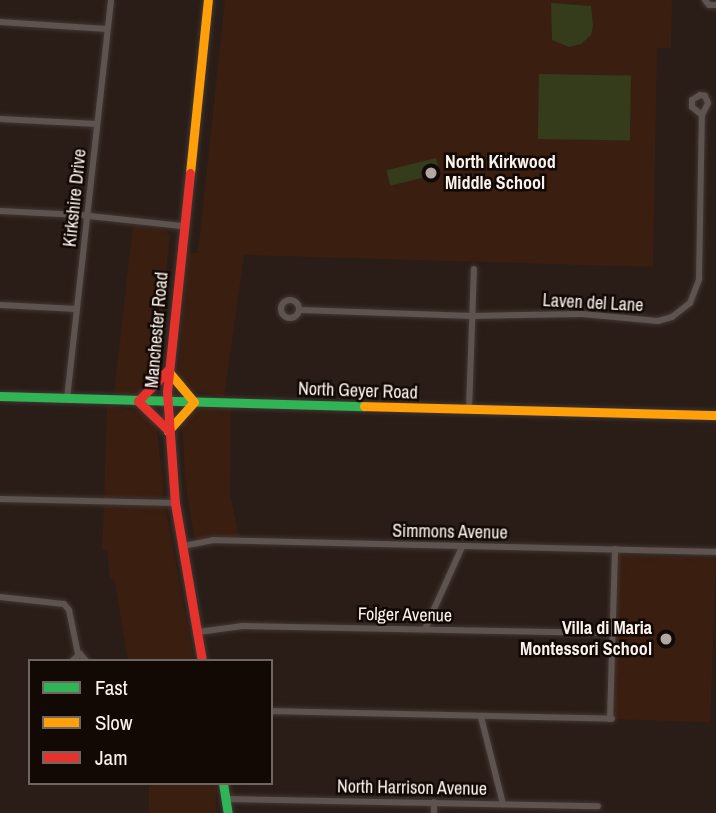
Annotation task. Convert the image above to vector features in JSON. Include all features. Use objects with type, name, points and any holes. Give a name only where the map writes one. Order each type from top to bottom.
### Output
[{"type":"main road","name":"Manchester Road","points":[[202,659],[175,503],[167,402],[168,370],[208,0]]},
{"type":"main road","points":[[168,370],[177,385],[194,402],[168,431],[156,415],[138,401],[150,392],[168,370]]},
{"type":"main road","name":"North Geyer Road","points":[[0,396],[716,415]]},
{"type":"main road","points":[[223,785],[228,813]]},
{"type":"street","name":"Kirkshire Drive","points":[[67,399],[111,0]]},
{"type":"street","points":[[705,0],[709,5],[716,5]]},
{"type":"street","points":[[0,22],[107,29]]},
{"type":"street","name":"Laven del Lane","points":[[300,310],[473,316],[582,314],[658,321],[680,312],[690,303],[699,279],[702,115]]},
{"type":"street","points":[[0,119],[97,124]]},
{"type":"street","points":[[0,211],[88,216],[183,226]]},
{"type":"street","points":[[469,410],[474,269]]},
{"type":"street","points":[[0,306],[76,309]]},
{"type":"street","points":[[0,499],[175,503]]},
{"type":"street","name":"Simmons Avenue","points":[[183,546],[214,540],[716,552]]},
{"type":"street","points":[[425,629],[462,547]]},
{"type":"street","points":[[273,711],[611,719],[615,549]]},
{"type":"street","points":[[0,597],[64,604],[69,610],[78,654]]},
{"type":"street","name":"Folger Avenue","points":[[198,632],[243,626],[612,633]]},
{"type":"street","points":[[74,659],[78,654]]},
{"type":"street","points":[[78,654],[85,659]]},
{"type":"street","points":[[481,717],[503,804]]},
{"type":"street","name":"North Harrison Avenue","points":[[226,799],[598,806]]},
{"type":"street","points":[[434,802],[434,813]]},
{"type":"shaded area","name":"North Kirkwood Middle School","points":[[225,0],[672,0],[671,48],[657,48],[653,267],[244,255],[224,397],[187,389],[178,376],[188,253],[198,253]]},
{"type":"shaded area","points":[[133,226],[166,230],[170,235],[154,379],[152,386],[142,395],[134,396],[114,394]]},
{"type":"shaded area","points":[[107,406],[147,412],[156,423],[164,492],[161,498],[104,497]]},
{"type":"shaded area","points":[[231,407],[230,494],[239,537],[198,539],[194,536],[185,480],[182,425],[193,410]]},
{"type":"shaded area","points":[[104,504],[160,506],[166,509],[194,659],[128,659],[115,582],[110,578],[107,550],[102,550]]},
{"type":"shaded area","name":"Villa di Maria Montessori School","points":[[617,555],[716,558],[710,722],[611,719]]},
{"type":"shaded area","points":[[149,785],[216,785],[216,813],[149,813]]},
{"type":"green space","points":[[551,3],[591,6],[591,35],[581,44],[569,47],[552,40]]},
{"type":"green space","points":[[539,74],[631,76],[630,141],[538,139]]},
{"type":"green space","points":[[436,158],[440,174],[390,186],[387,170]]},
{"type":"traffic: fast","points":[[0,396],[364,406]]},
{"type":"traffic: fast","points":[[223,785],[228,813]]},
{"type":"traffic: slow","points":[[190,173],[208,0]]},
{"type":"traffic: slow","points":[[168,371],[194,402],[168,431]]},
{"type":"traffic: slow","points":[[364,406],[716,415]]},
{"type":"traffic: jam","points":[[190,173],[167,392],[175,503],[202,659]]},
{"type":"traffic: jam","points":[[168,370],[138,401],[168,430]]},
{"type":"place","name":"North Kirkwood Middle School","points":[[431,173]]},
{"type":"place","name":"Villa di Maria Montessori School","points":[[666,639]]}]
